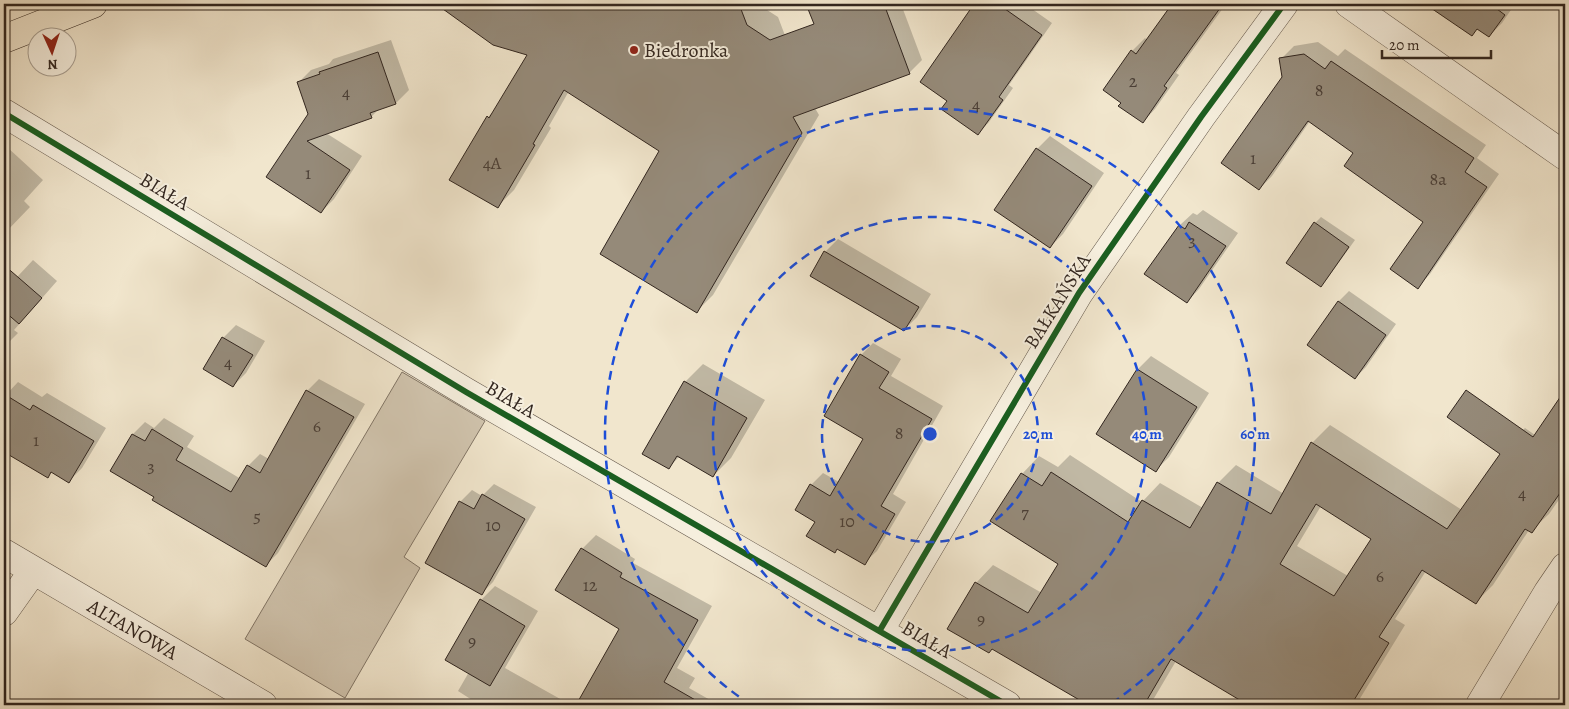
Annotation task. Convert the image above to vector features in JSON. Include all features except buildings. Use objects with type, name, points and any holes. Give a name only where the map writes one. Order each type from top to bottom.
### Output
[{"type":"main road","points":[[4,39],[93,4]]},
{"type":"street","name":"BAŁKAŃSKA","points":[[880,630],[1079,293],[1201,117],[1284,4]]},
{"type":"street","points":[[1349,4],[1565,156]]},
{"type":"street","name":"BIAŁA","points":[[4,113],[466,392],[1008,705]]},
{"type":"street","name":"ALTANOWA","points":[[4,554],[263,705]]},
{"type":"street","points":[[1480,705],[1565,567]]},
{"type":"street","points":[[4,612],[33,570]]},
{"type":"shaded area","points":[[402,372],[485,421],[404,557],[420,568],[345,698],[245,639]]},
{"type":"cycle path","points":[[880,630],[1079,293],[1201,117],[1284,4]]},
{"type":"cycle path","points":[[4,113],[466,392],[1007,705]]},
{"type":"place","name":"Biedronka","points":[[634,50]]}]
